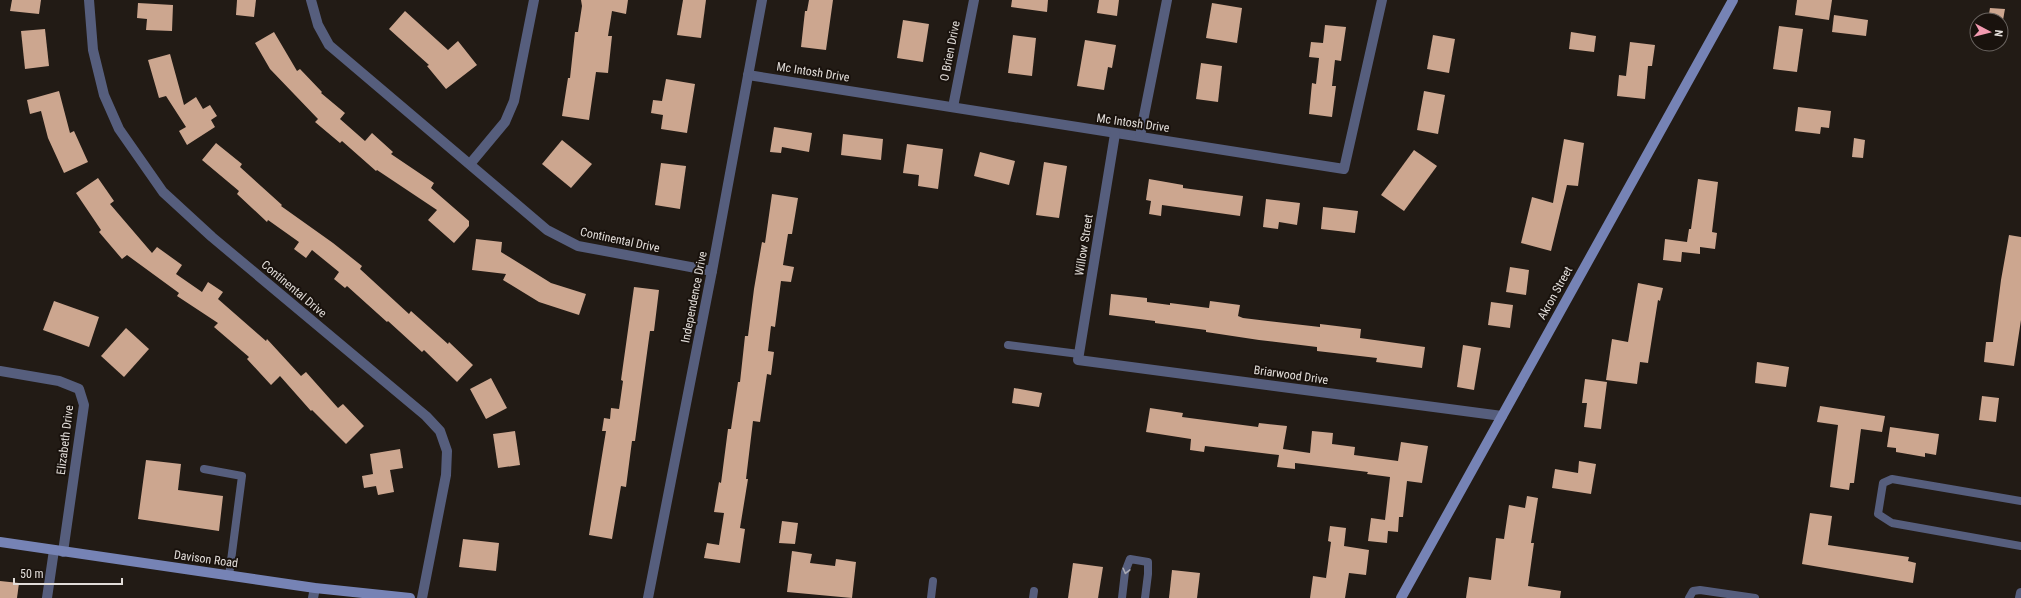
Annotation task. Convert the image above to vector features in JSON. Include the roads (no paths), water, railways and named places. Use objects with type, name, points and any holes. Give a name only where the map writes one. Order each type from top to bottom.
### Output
[{"type":"main road","name":"Akron Street","points":[[1401,598],[1733,0]]},
{"type":"main road","name":"Davison Road","points":[[0,542],[228,576],[314,593],[410,598]]},
{"type":"street","name":"Continental Drive","points":[[89,0],[93,50],[104,95],[119,129],[163,192],[212,237],[426,416],[440,431],[447,451],[446,475],[422,598]]},
{"type":"street","name":"Continental Drive","points":[[311,0],[318,25],[329,45],[547,230],[578,246],[712,271]]},
{"type":"street","points":[[470,164],[506,122],[514,101],[534,0]]},
{"type":"street","name":"Independence Drive","points":[[648,598],[712,271],[762,0]]},
{"type":"street","name":"O Brien Drive","points":[[953,107],[974,0]]},
{"type":"street","points":[[1140,136],[1166,0]]},
{"type":"street","name":"Mc Intosh Drive","points":[[748,75],[1344,169],[1382,0]]},
{"type":"street","name":"Willow Street","points":[[1078,357],[1115,134]]},
{"type":"street","name":"Briarwood Drive","points":[[1078,357],[1502,416]]},
{"type":"street","name":"Elizabeth Drive","points":[[0,371],[59,381],[79,389],[84,405],[58,551]]},
{"type":"street","points":[[47,598],[58,551]]},
{"type":"street","points":[[2020,598],[2021,593]]},
{"type":"lane","points":[[1008,345],[1078,357]]},
{"type":"lane","points":[[204,469],[242,476],[228,576]]},
{"type":"lane","points":[[2021,501],[1892,479],[1883,483],[1878,514],[1892,523],[2021,546]]},
{"type":"lane","points":[[1122,598],[1126,572],[1130,559],[1148,562],[1145,598]]},
{"type":"lane","points":[[931,598],[933,581]]},
{"type":"lane","points":[[1689,598],[1693,591],[1700,590],[1755,598]]}]
